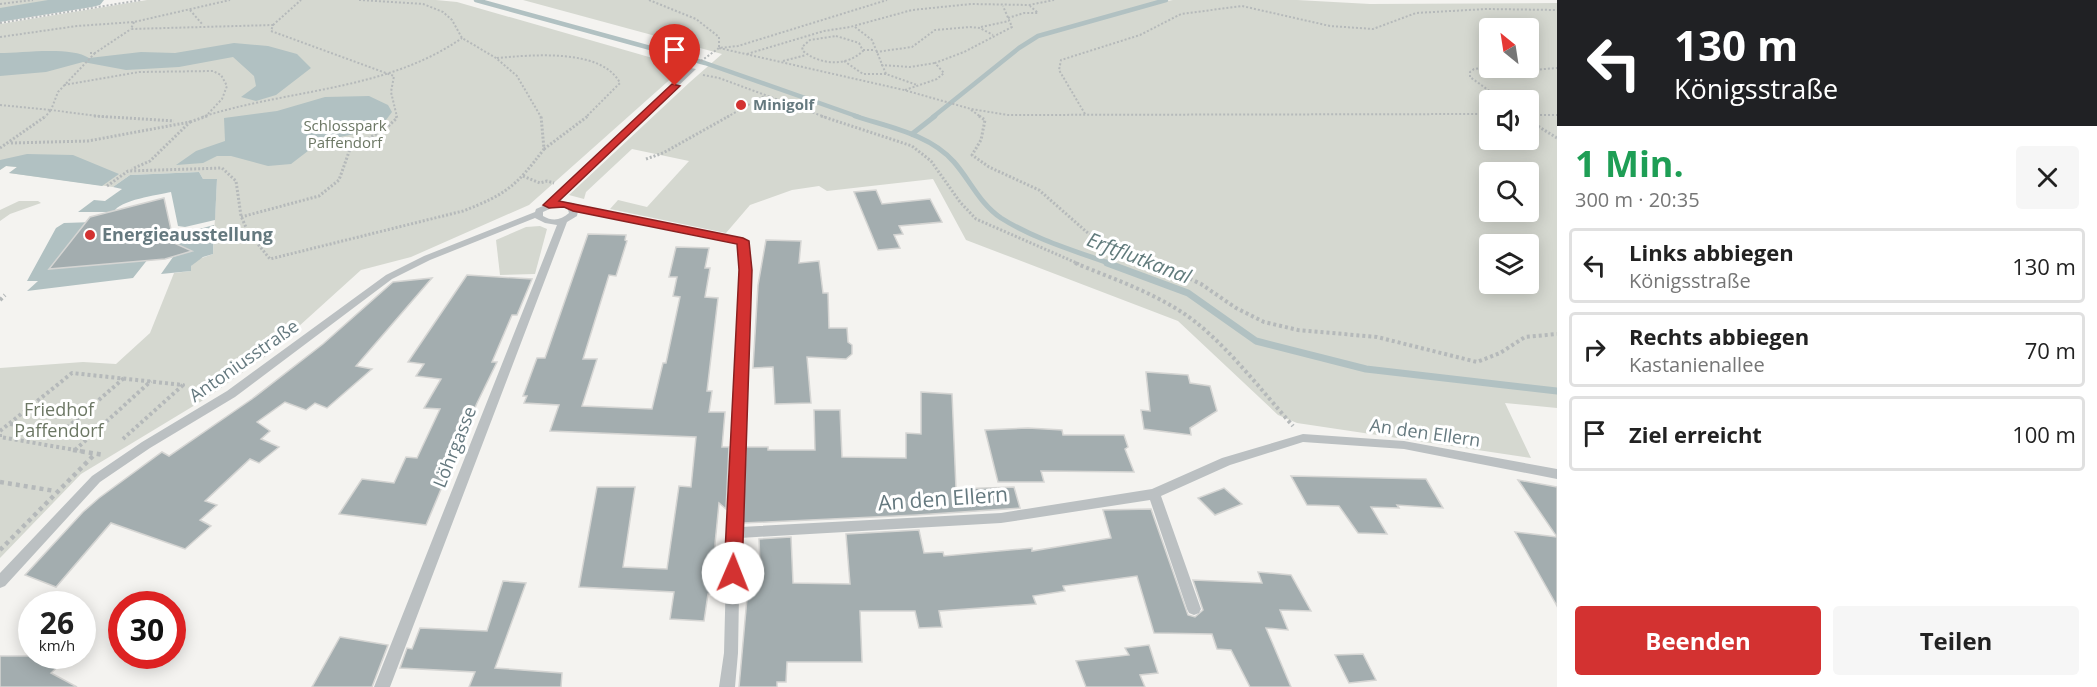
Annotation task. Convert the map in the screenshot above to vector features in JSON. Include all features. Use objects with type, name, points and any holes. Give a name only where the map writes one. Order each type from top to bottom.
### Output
[{"type":"street","name":"Antoniusstraße","points":[[0,582],[96,479],[146,445],[231,393],[389,277],[437,254],[538,214],[691,71]]},
{"type":"street","points":[[549,205],[561,203],[573,208],[743,241],[745,270],[731,653],[727,687]]},
{"type":"street","name":"Löhrgasse","points":[[382,687],[563,221],[574,214],[573,208]]},
{"type":"street","points":[[538,214],[545,222],[563,221]]},
{"type":"street","name":"An den Ellern","points":[[734,533],[1001,518],[1154,494],[1226,461],[1303,438],[1404,445],[1557,474]]},
{"type":"street","points":[[1154,494],[1194,609]]},
{"type":"path","points":[[0,4],[33,0]]},
{"type":"path","points":[[0,23],[141,0]]},
{"type":"path","points":[[0,37],[76,26],[134,22],[230,0]]},
{"type":"path","points":[[241,217],[319,196],[339,180],[350,149],[385,129],[397,118],[391,92],[394,76],[271,31],[273,25],[302,0]]},
{"type":"path","points":[[359,0],[423,4],[433,7],[456,21],[462,38],[496,58],[517,76],[542,114],[544,150]]},
{"type":"path","points":[[649,0],[690,16],[710,27],[719,37],[719,48]]},
{"type":"path","points":[[710,53],[719,48],[738,46],[887,0]]},
{"type":"path","points":[[746,54],[806,36],[912,10],[971,4],[1029,5],[1054,0]]},
{"type":"path","points":[[863,50],[912,47],[935,30],[980,28],[1024,13],[1038,13],[1029,5]]},
{"type":"path","points":[[881,65],[910,67],[935,63],[964,52],[1012,27],[1003,6]]},
{"type":"path","points":[[1086,114],[1059,70],[1061,60],[1140,35],[1182,14],[1242,6],[1330,26],[1373,29],[1416,13],[1486,9],[1557,10]]},
{"type":"path","points":[[189,9],[203,26]]},
{"type":"path","points":[[131,29],[134,22]]},
{"type":"path","points":[[0,148],[11,143],[45,117],[51,110],[58,92],[95,53],[131,29],[273,25]]},
{"type":"path","points":[[854,26],[872,40],[886,74]]},
{"type":"path","points":[[980,28],[993,35]]},
{"type":"path","points":[[839,29],[846,34],[845,37]]},
{"type":"path","points":[[806,36],[813,39]]},
{"type":"path","points":[[806,55],[802,47],[813,39],[826,36],[845,37],[859,43],[863,50]]},
{"type":"path","points":[[107,186],[128,171],[150,161],[190,123],[205,116],[390,74],[442,52],[462,38]]},
{"type":"path","points":[[719,48],[904,90],[971,109],[1008,115],[1479,114]]},
{"type":"path","points":[[782,61],[806,55],[823,61],[844,61],[860,55],[863,50]]},
{"type":"path","points":[[90,53],[95,53]]},
{"type":"path","points":[[128,171],[222,168],[236,181],[241,217],[246,232],[270,259],[463,211],[493,199],[523,176],[544,150],[606,98],[620,83],[616,73],[600,65],[558,55],[496,58]]},
{"type":"path","points":[[844,61],[855,72],[873,76],[886,74],[917,85]]},
{"type":"path","points":[[904,90],[937,79],[944,73],[935,63]]},
{"type":"path","points":[[1479,68],[1470,72],[1470,77],[1488,90]]},
{"type":"path","points":[[1539,70],[1557,68]]},
{"type":"path","points":[[64,85],[139,72],[213,71],[221,74],[226,81],[226,88],[219,105],[205,116]]},
{"type":"path","points":[[691,71],[719,78],[764,96],[912,146],[931,161],[960,202],[976,219],[1017,239],[1148,293],[1182,312],[1214,339],[1303,438]]},
{"type":"path","points":[[646,159],[663,153],[764,96]]},
{"type":"path","points":[[0,105],[122,119],[190,123]]},
{"type":"path","points":[[971,109],[986,120],[981,140],[972,155],[990,167],[1039,190],[1089,234],[1179,272],[1236,308],[1264,322],[1298,330],[1377,337],[1477,362],[1500,353],[1525,337],[1557,334]]},
{"type":"path","points":[[1539,115],[1557,115]]},
{"type":"path","points":[[11,143],[88,141],[181,122]]},
{"type":"path","points":[[1539,127],[1557,138]]},
{"type":"path","points":[[523,176],[540,183],[547,181],[566,188]]},
{"type":"path","points":[[0,300],[6,295]]},
{"type":"path","points":[[105,455],[0,437],[0,433],[9,423],[72,373],[183,385],[114,447]]},
{"type":"path","points":[[9,423],[61,433],[124,378]]},
{"type":"path","points":[[75,450],[151,381]]},
{"type":"path","points":[[0,550],[95,454]]},
{"type":"path","points":[[1,483],[56,492]]},
{"type":"green space","points":[[0,0],[72,0],[0,10]]},
{"type":"green space","name":"Schlosspark Paffendorf","points":[[147,0],[436,0],[457,2],[684,67],[529,205],[411,257],[361,270],[266,356],[205,399],[81,474],[0,558],[0,368],[83,362],[116,364],[150,333],[174,273],[191,271],[191,266],[196,260],[213,254],[217,180],[203,179],[199,172],[130,175],[113,187],[9,173],[17,167],[6,166],[0,170],[0,24]]},
{"type":"green space","points":[[523,0],[1163,0],[1162,2],[1173,0],[1297,0],[1370,4],[1557,3],[1557,408],[1505,403],[1531,458],[1297,423],[1278,415],[1178,321],[966,240],[933,179],[827,191],[819,186],[792,190],[750,205],[726,233],[610,209],[618,200],[647,207],[689,161],[632,149],[586,192],[584,199],[569,195],[722,54]]},
{"type":"green space","points":[[19,201],[41,203],[10,214],[0,221],[0,210]]},
{"type":"green space","points":[[540,226],[547,229],[535,274],[500,275],[496,240],[526,227]]},
{"type":"shaded area","points":[[234,43],[268,46],[297,54],[311,68],[276,95],[256,101],[241,97],[256,86],[254,76],[233,57],[179,67],[126,70],[83,62],[46,72],[0,76],[0,53],[59,51],[81,54],[89,58],[141,52],[175,53]]},
{"type":"shaded area","points":[[369,96],[388,105],[392,112],[386,120],[359,133],[321,141],[291,164],[268,166],[231,156],[217,156],[203,163],[176,165],[196,151],[225,141],[224,118],[277,111],[325,97]]},
{"type":"shaded area","points":[[27,154],[73,155],[119,174],[102,186],[9,173],[17,167],[6,166],[0,170],[0,160]]},
{"type":"shaded area","points":[[199,172],[203,179],[217,179],[215,220],[185,227],[178,226],[171,192],[131,201],[123,204],[114,212],[78,212],[94,200],[105,201],[122,189],[113,187],[130,175]]},
{"type":"shaded area","points":[[94,222],[101,227],[80,229],[77,234],[148,259],[133,278],[27,291],[38,281],[27,281],[56,228],[64,223]]},
{"type":"shaded area","points":[[214,225],[213,254],[203,257],[191,266],[191,271],[161,274],[173,257],[179,255],[173,236]]},
{"type":"building","points":[[876,190],[882,204],[930,199],[942,222],[899,226],[903,234],[894,235],[900,248],[878,250],[854,192]]},
{"type":"building","points":[[164,198],[174,243],[192,251],[165,259],[49,269],[90,217]]},
{"type":"building","points":[[588,234],[626,235],[625,240],[627,241],[616,276],[609,275],[583,359],[597,359],[582,406],[652,409],[663,363],[666,363],[680,297],[673,296],[677,277],[669,277],[676,247],[709,248],[705,268],[710,268],[705,297],[718,298],[707,391],[712,391],[709,412],[725,412],[722,447],[729,447],[726,509],[719,503],[715,544],[718,594],[708,594],[704,621],[670,619],[674,592],[579,587],[597,487],[635,487],[623,567],[667,569],[679,486],[691,487],[696,437],[550,431],[559,405],[524,403],[527,396],[523,396],[537,358],[545,358]]},
{"type":"building","points":[[766,240],[801,241],[799,263],[819,261],[823,293],[828,293],[829,328],[847,328],[848,342],[852,345],[852,354],[846,359],[807,357],[811,403],[775,404],[773,367],[753,368],[758,285]]},
{"type":"building","points":[[467,275],[532,279],[517,315],[512,315],[492,362],[497,362],[477,403],[426,525],[339,514],[362,479],[394,483],[406,457],[417,458],[440,409],[424,408],[441,379],[416,376],[424,364],[408,362]]},
{"type":"building","points":[[432,278],[356,366],[372,369],[327,408],[315,403],[306,410],[285,402],[257,422],[270,431],[261,439],[279,447],[259,463],[250,459],[205,501],[217,505],[200,520],[211,526],[185,549],[111,523],[56,587],[25,575],[83,512],[99,498],[162,452],[169,456],[252,399],[323,344],[393,282]]},
{"type":"building","points":[[1146,372],[1188,375],[1190,383],[1210,386],[1217,411],[1190,428],[1191,435],[1144,429],[1141,410],[1150,411]]},
{"type":"building","points":[[921,392],[952,394],[956,489],[1014,487],[1020,508],[743,523],[746,447],[768,447],[768,450],[815,450],[814,410],[840,410],[842,457],[906,458],[906,433],[921,434]]},
{"type":"building","points":[[1028,428],[1062,430],[1063,435],[1124,435],[1128,447],[1125,449],[1134,472],[1041,471],[1044,482],[998,482],[985,430]]},
{"type":"building","points":[[1291,476],[1426,479],[1443,508],[1397,505],[1399,508],[1371,507],[1387,534],[1358,533],[1339,506],[1307,505]]},
{"type":"building","points":[[1518,480],[1557,487],[1557,537]]},
{"type":"building","points":[[1224,488],[1242,504],[1215,515],[1198,498]]},
{"type":"building","points":[[1151,509],[1188,615],[1195,617],[1203,610],[1193,580],[1262,583],[1258,572],[1291,575],[1311,611],[1280,610],[1288,630],[1266,628],[1291,687],[1250,687],[1231,650],[1217,649],[1212,634],[1154,633],[1137,576],[1063,586],[1065,591],[1033,596],[1036,604],[939,611],[942,627],[919,628],[915,611],[860,611],[862,662],[787,662],[786,682],[777,682],[777,687],[739,687],[750,565],[760,565],[759,539],[791,537],[793,583],[850,584],[846,534],[919,530],[924,553],[943,552],[944,556],[1032,548],[1032,551],[1111,538],[1103,510]]},
{"type":"building","points":[[1515,532],[1557,537],[1557,606],[1526,551]]},
{"type":"building","points":[[503,581],[526,583],[495,668],[562,673],[561,687],[469,687],[475,672],[400,668],[407,648],[412,649],[420,628],[487,631]]},
{"type":"building","points":[[340,637],[388,645],[372,687],[312,687]]},
{"type":"building","points":[[1149,645],[1158,673],[1140,675],[1145,687],[1086,687],[1076,661],[1129,655],[1125,648]]},
{"type":"building","points":[[1363,654],[1376,680],[1349,683],[1335,655]]},
{"type":"building","points":[[0,656],[18,656],[18,669],[55,669],[51,673],[77,687],[0,687]]},
{"type":"waterway","points":[[0,15],[92,0]]},
{"type":"waterway","name":"Erftflutkanal","points":[[476,0],[705,63],[859,117]]},
{"type":"waterway","name":"Erftflutkanal","points":[[933,117],[1019,48],[1038,36],[1166,0]]},
{"type":"waterway","name":"Erftflutkanal","points":[[855,116],[921,138],[944,152],[993,212],[1001,218],[1055,244],[1111,264]]},
{"type":"waterway","name":"Erftflutkanal","points":[[912,134],[935,116]]},
{"type":"waterway","name":"Erftflutkanal","points":[[1107,263],[1188,293],[1256,341],[1366,369],[1557,391]]},
{"type":"place","name":"Minigolf","points":[[741,105]]},
{"type":"place","name":"Energieausstellung","points":[[90,235]]},
{"type":"route","points":[[675,86],[549,205],[561,203],[571,205],[573,208],[743,241],[745,270],[733,573]]},
{"type":"park label","name":"Friedhof Paffendorf","points":[[59,420]]}]
